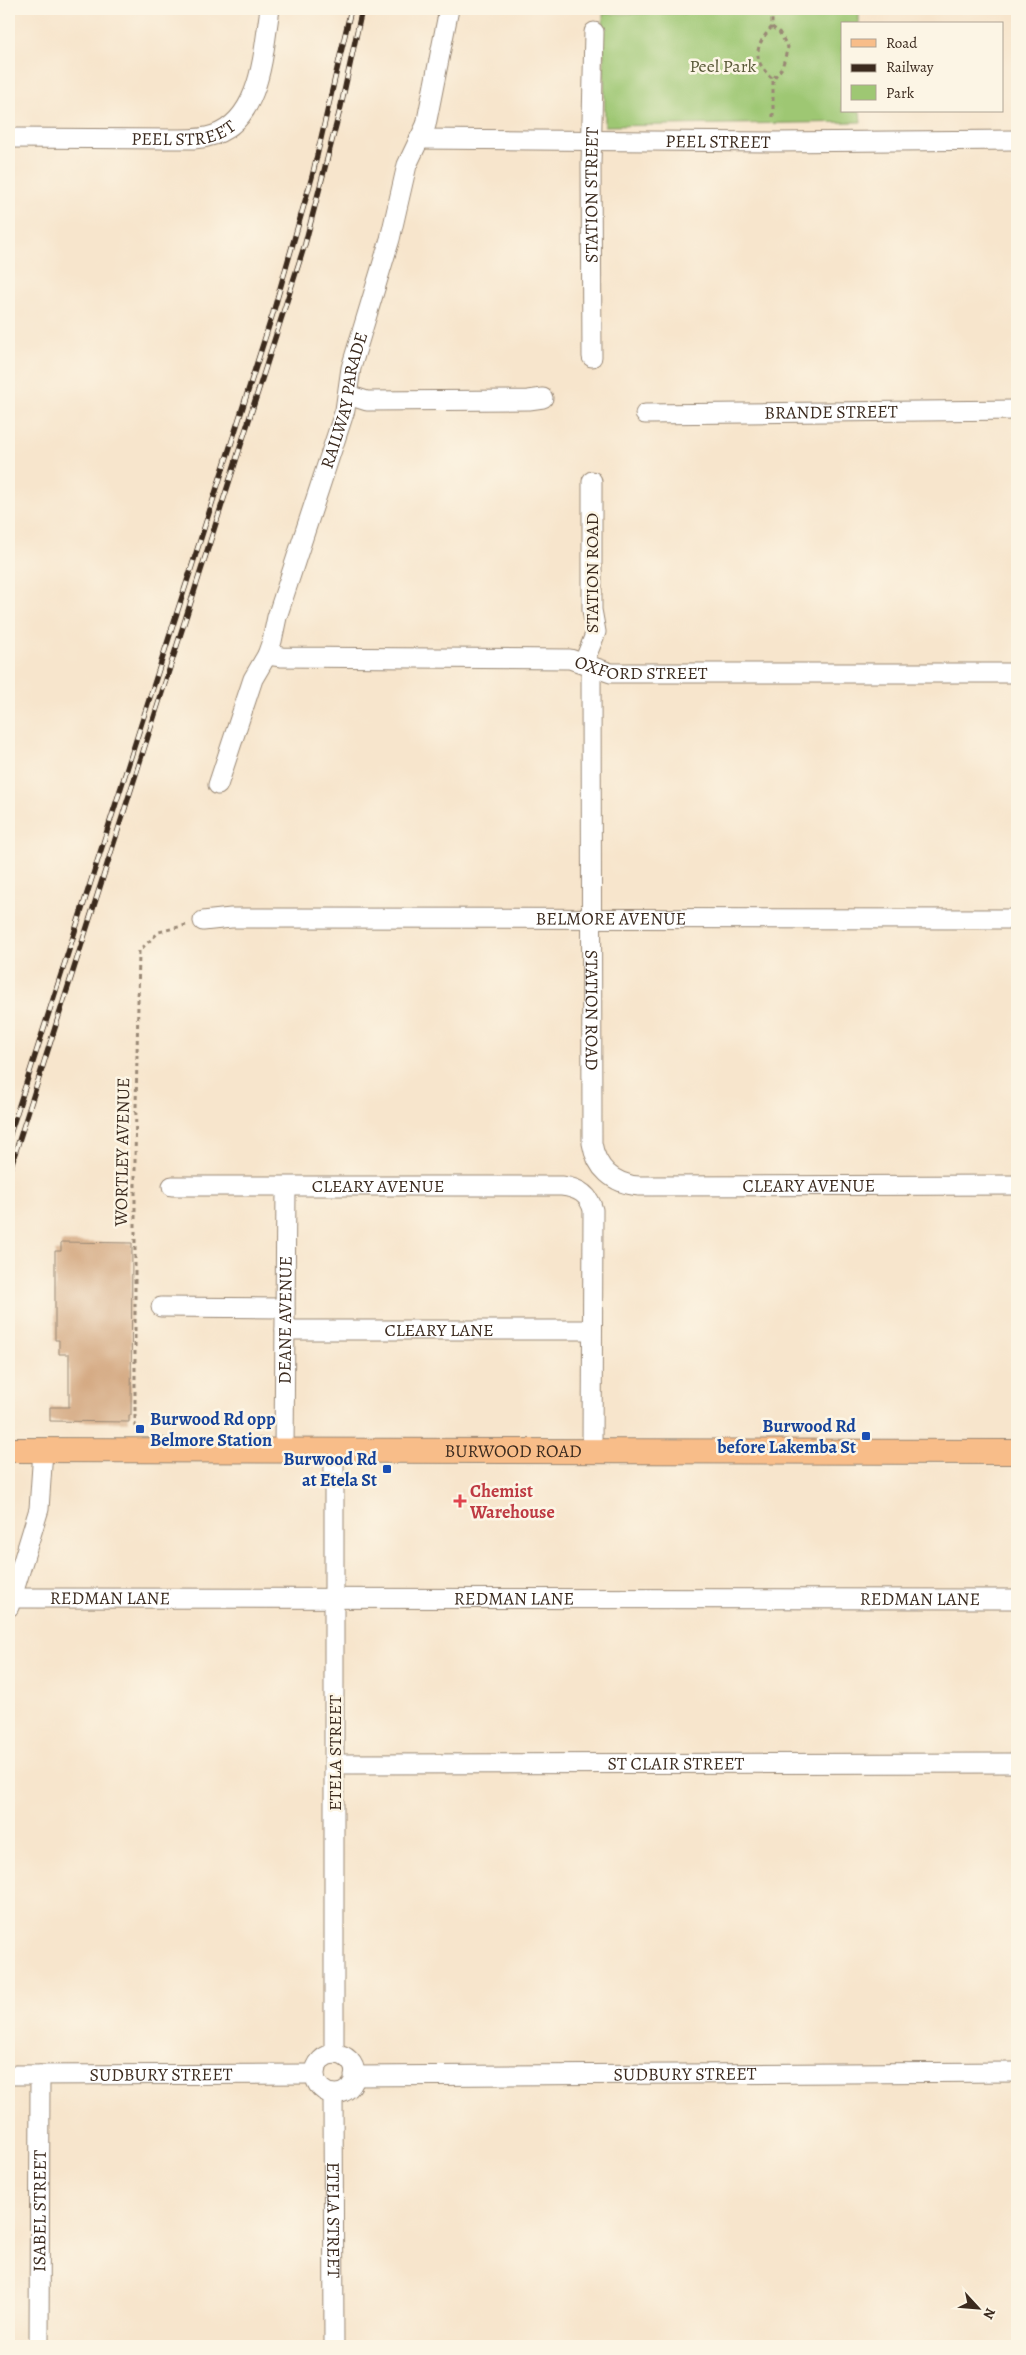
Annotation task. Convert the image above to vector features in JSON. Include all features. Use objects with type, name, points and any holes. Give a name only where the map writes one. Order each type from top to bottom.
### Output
[{"type":"main road","name":"BURWOOD ROAD","points":[[9,1450],[1017,1452]]},
{"type":"street","name":"PEEL STREET","points":[[9,138],[194,139],[216,134],[237,120],[253,96],[270,9]]},
{"type":"street","name":"RAILWAY PARADE","points":[[218,785],[253,678],[267,655],[342,419],[348,395],[351,368],[390,239],[407,165],[426,125],[449,9]]},
{"type":"street","name":"STATION STREET","points":[[592,358],[591,165],[594,32]]},
{"type":"street","name":"PEEL STREET","points":[[419,139],[593,142],[1017,140]]},
{"type":"street","points":[[348,395],[367,400],[529,400],[543,398]]},
{"type":"street","name":"BRANDE STREET","points":[[645,414],[1017,410]]},
{"type":"street","name":"STATION ROAD","points":[[592,481],[592,610],[596,632],[588,664],[592,919],[592,1143],[596,1160],[604,1171]]},
{"type":"street","name":"OXFORD STREET","points":[[267,655],[282,657],[570,659],[611,673],[1017,673]]},
{"type":"street","name":"BELMORE AVENUE","points":[[203,921],[231,918],[1017,918]]},
{"type":"street","name":"CLEARY AVENUE","points":[[604,1171],[623,1184],[639,1186],[1017,1185]]},
{"type":"street","name":"CLEARY AVENUE","points":[[172,1186],[286,1188],[571,1187],[583,1193],[591,1203],[593,1210],[592,1330]]},
{"type":"street","name":"DEANE AVENUE","points":[[284,1452],[286,1188]]},
{"type":"street","points":[[162,1307],[285,1308]]},
{"type":"street","name":"CLEARY LANE","points":[[285,1330],[592,1330]]},
{"type":"street","points":[[592,1330],[592,1451]]},
{"type":"street","points":[[10,1603],[39,1509],[44,1451]]},
{"type":"street","name":"ETELA STREET","points":[[334,1452],[334,2054]]},
{"type":"street","name":"REDMAN LANE","points":[[10,1603],[335,1599],[1017,1599]]},
{"type":"street","name":"ST CLAIR STREET","points":[[335,1764],[1017,1763]]},
{"type":"street","points":[[334,2054],[341,2055],[351,2063],[354,2076],[353,2082],[345,2091],[332,2094],[322,2090],[314,2074],[322,2058],[334,2054]]},
{"type":"street","name":"SUDBURY STREET","points":[[354,2076],[1017,2072]]},
{"type":"street","name":"SUDBURY STREET","points":[[9,2075],[314,2074]]},
{"type":"street","name":"ISABEL STREET","points":[[40,2075],[40,2346]]},
{"type":"street","name":"ETELA STREET","points":[[332,2094],[334,2346]]},
{"type":"path","points":[[766,9],[772,12],[779,9]]},
{"type":"path","points":[[772,12],[772,27],[759,42],[757,52],[762,68],[773,79]]},
{"type":"path","points":[[772,27],[779,32],[788,47],[782,68],[773,79],[773,117]]},
{"type":"path","name":"WORTLEY AVENUE","points":[[135,1427],[134,1160],[139,951],[158,932],[203,921]]},
{"type":"green space","name":"Peel Park","points":[[685,9],[859,9],[859,22],[841,22],[841,112],[860,112],[861,122],[605,126],[603,14],[685,13]]},
{"type":"building","points":[[61,1242],[132,1243],[131,1415],[129,1415],[129,1422],[50,1421],[50,1407],[69,1407],[69,1354],[59,1354],[59,1340],[55,1340],[55,1251],[61,1251]]},
{"type":"railway","points":[[9,1137],[273,313],[312,177],[351,9]]},
{"type":"railway","points":[[9,1172],[305,244],[341,106],[362,9]]},
{"type":"place","name":"Burwood Rd opp Belmore Station","points":[[140,1429]]},
{"type":"place","name":"Burwood Rd before Lakemba St","points":[[866,1436]]},
{"type":"place","name":"Burwood Rd at Etela St","points":[[387,1469]]},
{"type":"place","name":"Chemist Warehouse","points":[[460,1501]]}]
